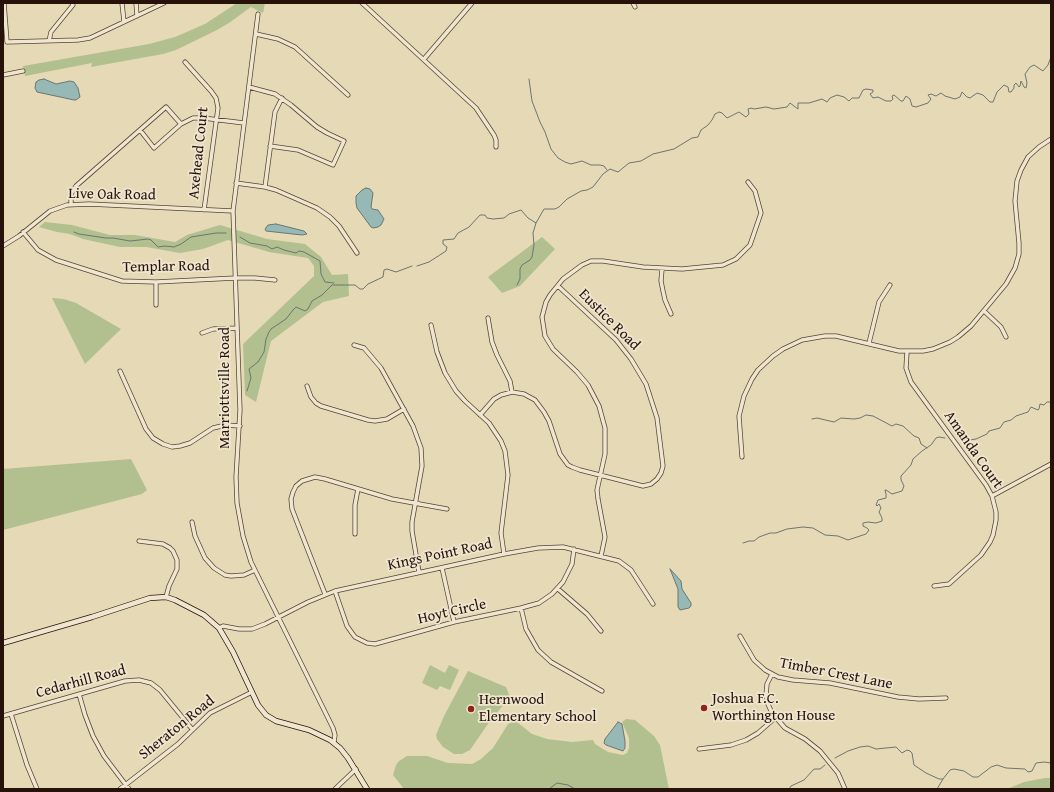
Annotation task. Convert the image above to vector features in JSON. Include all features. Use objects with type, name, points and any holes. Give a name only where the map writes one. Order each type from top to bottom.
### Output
[{"type":"main road","points":[[3,643],[150,598],[166,597],[181,602],[200,612],[213,621],[219,628],[233,652],[260,708],[271,718],[316,733],[334,742],[343,751],[368,789]]},
{"type":"street","points":[[4,3],[7,42],[78,40],[90,38],[164,3]]},
{"type":"street","points":[[49,41],[51,32],[73,5],[72,3]]},
{"type":"street","points":[[122,3],[124,22]]},
{"type":"street","points":[[136,3],[137,16]]},
{"type":"street","points":[[362,3],[476,108],[494,134],[496,147]]},
{"type":"street","points":[[424,59],[472,3]]},
{"type":"street","name":"Marriottsville Road","points":[[258,14],[233,211],[240,426],[236,477],[237,503],[243,536],[255,570],[333,728],[335,735],[334,742]]},
{"type":"street","points":[[256,34],[278,39],[295,47],[348,95]]},
{"type":"street","name":"Axehead Court","points":[[185,62],[211,91],[216,98],[218,108],[204,210]]},
{"type":"street","points":[[3,75],[22,71]]},
{"type":"street","points":[[249,87],[265,90],[282,98],[327,134],[344,141],[333,165],[298,150],[270,146]]},
{"type":"street","points":[[265,187],[275,112],[282,98]]},
{"type":"street","points":[[71,204],[71,194],[76,186],[166,107],[181,124]]},
{"type":"street","points":[[140,130],[154,148],[181,124],[193,118],[216,119],[244,123]]},
{"type":"street","points":[[742,457],[739,416],[744,396],[758,370],[773,356],[792,344],[813,338],[836,336],[907,352],[916,352],[950,342],[965,332],[1009,281],[1017,263],[1019,243],[1014,197],[1018,176],[1031,153],[1051,139]]},
{"type":"street","points":[[601,556],[605,538],[597,490],[605,454],[605,428],[599,406],[593,394],[581,377],[548,343],[543,328],[543,309],[550,295],[571,273],[591,261],[604,261],[662,269],[682,269],[723,265],[736,259],[750,245],[761,213],[761,208],[755,190],[748,182]]},
{"type":"street","points":[[236,183],[276,190],[324,212],[339,226],[357,253]]},
{"type":"street","name":"Live Oak Road","points":[[3,246],[50,211],[58,207],[71,204],[233,211]]},
{"type":"street","name":"Templar Road","points":[[23,232],[38,250],[56,260],[122,281],[156,282],[235,278],[275,280]]},
{"type":"street","points":[[662,269],[663,291],[671,314]]},
{"type":"street","points":[[156,282],[156,305]]},
{"type":"street","points":[[869,343],[879,302],[890,285]]},
{"type":"street","name":"Eustice Road","points":[[512,392],[524,394],[530,397],[541,407],[549,421],[560,454],[568,465],[601,476],[643,486],[651,484],[661,473],[663,466],[657,418],[646,384],[631,359],[616,340],[558,286]]},
{"type":"street","points":[[984,311],[1001,327],[1006,337]]},
{"type":"street","points":[[480,415],[494,399],[512,392],[510,381],[492,342],[488,318]]},
{"type":"street","points":[[431,325],[437,352],[445,373],[456,391],[489,423],[504,450],[508,475],[501,533],[504,554]]},
{"type":"street","points":[[202,334],[213,329],[237,328]]},
{"type":"street","points":[[354,345],[364,348],[379,365],[413,426],[422,448],[422,466],[412,522],[412,531],[419,572]]},
{"type":"street","name":"Amanda Court","points":[[907,352],[906,368],[911,382],[986,485],[992,496],[996,512],[993,535],[986,549],[952,582],[945,585],[934,586]]},
{"type":"street","points":[[120,371],[146,428],[153,438],[163,444],[172,447],[180,446],[190,443],[209,430],[218,426],[240,426]]},
{"type":"street","points":[[307,386],[311,397],[321,406],[368,420],[375,421],[387,419],[404,409]]},
{"type":"street","points":[[992,496],[1051,464]]},
{"type":"street","points":[[325,594],[292,509],[291,499],[293,492],[296,486],[302,481],[315,477],[392,499],[447,509]]},
{"type":"street","points":[[355,534],[355,504],[358,489]]},
{"type":"street","points":[[192,522],[195,536],[205,558],[214,568],[231,576],[244,575],[255,570]]},
{"type":"street","points":[[139,541],[163,544],[173,551],[177,569],[169,586],[166,597]]},
{"type":"street","name":"Kings Point Road","points":[[219,628],[223,626],[239,629],[252,629],[325,594],[335,591],[538,548],[563,547],[619,561],[627,566],[653,604]]},
{"type":"street","name":"Hoyt Circle","points":[[335,591],[348,626],[355,637],[366,643],[375,644],[454,622],[531,606],[544,600],[558,589],[569,570],[574,549]]},
{"type":"street","points":[[442,568],[454,622]]},
{"type":"street","points":[[558,589],[586,614],[601,631]]},
{"type":"street","points":[[521,608],[526,629],[538,650],[551,662],[602,691]]},
{"type":"street","name":"Timber Crest Lane","points":[[740,636],[759,666],[772,674],[793,680],[830,683],[898,697],[920,699],[946,698]]},
{"type":"street","points":[[772,674],[767,684],[766,695],[769,708],[775,718],[788,730],[820,751],[838,772],[845,789]]},
{"type":"street","name":"Cedarhill Road","points":[[3,716],[132,680],[145,681],[160,690],[192,729]]},
{"type":"street","name":"Sheraton Road","points":[[120,789],[170,751],[210,713],[252,692]]},
{"type":"street","points":[[79,694],[93,736],[104,756],[129,789]]},
{"type":"street","points":[[11,714],[27,765],[37,789]]},
{"type":"street","points":[[699,749],[731,745],[746,740],[758,733],[775,718]]},
{"type":"street","points":[[335,789],[356,769]]},
{"type":"green space","points":[[237,3],[265,3],[263,13],[251,7],[217,30],[176,50],[163,54],[91,67],[92,63],[25,76],[23,66],[149,44],[175,37],[205,24]]},
{"type":"green space","points":[[45,222],[72,225],[110,235],[135,235],[175,242],[187,235],[220,225],[267,239],[305,244],[321,257],[332,275],[348,274],[349,296],[323,302],[271,341],[256,402],[245,395],[243,344],[314,276],[314,266],[308,258],[269,252],[228,240],[203,249],[180,253],[146,247],[120,247],[39,227]]},
{"type":"green space","points":[[542,237],[555,249],[520,286],[502,293],[488,277]]},
{"type":"green space","points":[[52,298],[64,299],[76,303],[121,329],[85,364]]},
{"type":"green space","points":[[131,459],[147,490],[142,494],[3,530],[3,469]]},
{"type":"green space","points":[[430,665],[445,673],[449,665],[459,670],[450,690],[440,686],[437,690],[422,683]]},
{"type":"green space","points":[[468,671],[506,687],[510,697],[490,721],[470,750],[462,754],[454,754],[443,747],[436,735],[444,716]]},
{"type":"green space","points":[[626,719],[635,720],[654,736],[660,745],[669,789],[404,789],[393,775],[396,765],[407,756],[427,756],[448,763],[472,764],[481,759],[493,748],[508,724],[512,722],[517,722],[532,734],[547,739],[572,742],[593,740],[595,744],[608,752],[623,755],[627,753],[629,748],[629,738],[622,722]]},
{"type":"green space","points":[[1051,778],[1051,789],[1007,789],[1024,782]]},
{"type":"water","points":[[44,79],[56,84],[70,81],[74,82],[78,88],[80,97],[74,100],[37,92],[35,88],[36,82]]},
{"type":"water","points":[[366,188],[370,189],[373,193],[372,209],[378,210],[384,219],[378,227],[371,227],[357,208],[356,196]]},
{"type":"water","points":[[276,224],[304,231],[307,234],[302,235],[266,231],[265,229],[268,225]]},
{"type":"water","points":[[670,569],[681,581],[682,589],[691,603],[689,608],[680,610],[678,607],[678,589]]},
{"type":"water","points":[[618,722],[622,724],[625,741],[625,748],[623,751],[604,743],[605,739]]},
{"type":"waterway","points":[[417,266],[429,262],[446,251],[447,247],[443,244],[443,240],[454,239],[458,233],[469,227],[480,215],[485,215],[487,218],[493,219],[504,218],[509,214],[521,210],[528,218],[536,223],[544,209],[555,209],[567,199],[581,191],[593,187],[603,174],[610,169],[618,172],[629,163],[641,161],[653,154],[674,149],[692,138],[698,137],[701,130],[708,125],[715,114],[719,112],[727,118],[739,112],[746,117],[749,114],[748,109],[751,108],[766,107],[774,109],[787,107],[790,103],[798,109],[798,103],[809,103],[822,99],[827,102],[830,98],[837,95],[844,97],[849,101],[852,98],[859,98],[863,90],[866,89],[873,90],[870,94],[873,98],[878,97],[886,101],[891,101],[893,99],[892,96],[894,95],[903,101],[906,96],[910,99],[912,106],[916,107],[928,103],[931,99],[928,95],[931,94],[936,96],[941,93],[955,99],[960,97],[962,92],[970,98],[977,93],[983,95],[990,102],[993,102],[997,92],[1004,85],[1008,87],[1009,92],[1011,92],[1016,83],[1019,87],[1021,81],[1026,88],[1027,83],[1025,74],[1030,67],[1034,65],[1043,71],[1048,65],[1051,57]]},
{"type":"waterway","points":[[529,79],[532,101],[551,149],[558,158],[571,164],[582,161],[591,165],[600,165],[604,166],[607,170]]},
{"type":"waterway","points":[[517,285],[520,279],[520,269],[522,265],[532,257],[534,245],[533,233],[536,223]]},
{"type":"waterway","points":[[74,232],[130,241],[148,239],[158,247],[174,247],[191,237],[226,233]]},
{"type":"waterway","points":[[240,237],[250,243],[267,246],[272,249],[277,247],[296,253],[299,251],[304,252],[320,261],[321,274],[325,282],[334,283]]},
{"type":"waterway","points":[[247,391],[251,378],[249,369],[258,362],[264,352],[266,339],[269,332],[286,319],[296,307],[305,311],[308,309],[312,301],[322,295],[332,285],[355,285],[360,289],[363,289],[368,284],[383,277],[384,270],[387,269],[396,272],[412,266]]},
{"type":"waterway","points":[[962,441],[976,439],[987,434],[989,431],[1000,428],[1004,422],[1028,412],[1031,407],[1038,410],[1040,404],[1044,405],[1047,402],[1051,402]]},
{"type":"waterway","points":[[812,419],[817,418],[834,422],[841,418],[854,419],[866,415],[873,416],[892,426],[896,424],[903,426],[914,436],[919,438],[921,444],[927,448]]},
{"type":"waterway","points":[[743,543],[754,541],[759,537],[770,533],[803,527],[813,528],[825,535],[838,536],[848,540],[866,534],[869,530],[863,526],[863,523],[876,523],[882,521],[879,512],[881,508],[879,504],[877,506],[876,505],[878,500],[886,498],[885,490],[892,494],[902,491],[904,486],[901,476],[911,465],[913,459],[931,445],[936,438],[945,438]]},
{"type":"waterway","points":[[835,758],[860,747],[868,746],[876,749],[896,747],[902,753],[907,750],[910,751],[912,753],[914,765],[939,779],[943,779],[950,770],[954,769],[964,771],[973,777],[978,777],[991,767],[997,765],[1006,768],[1025,769],[1028,772],[1032,771],[1036,763],[1051,763]]},
{"type":"waterway","points":[[789,789],[791,786],[804,780],[814,769],[820,769],[825,765]]},
{"type":"waterway","points":[[937,789],[943,779]]},
{"type":"waterway","points":[[549,789],[557,783],[568,785],[575,789]]},
{"type":"place","name":"Joshua F.C. Worthington House","points":[[704,708]]},
{"type":"place","name":"Hernwood Elementary School","points":[[471,709]]}]
